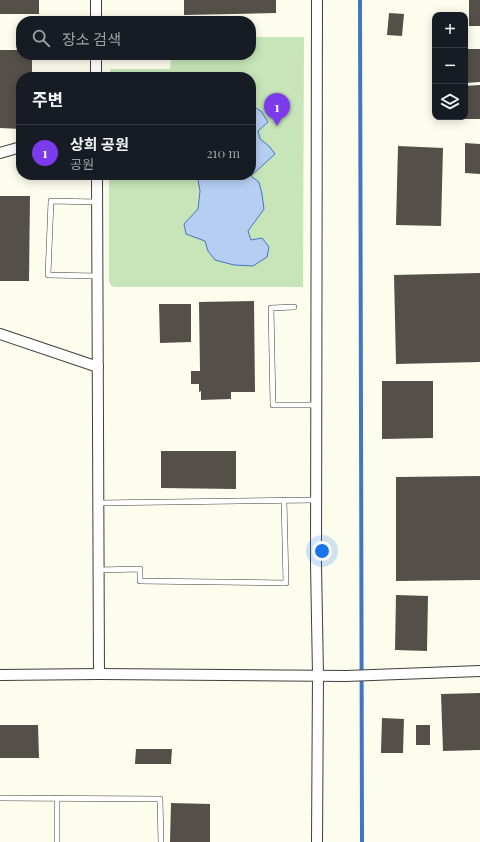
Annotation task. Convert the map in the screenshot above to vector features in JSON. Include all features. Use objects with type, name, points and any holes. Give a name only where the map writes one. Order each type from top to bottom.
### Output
[{"type":"street","points":[[96,0],[96,16]]},
{"type":"street","points":[[316,0],[317,842]]},
{"type":"street","points":[[96,60],[96,72]]},
{"type":"street","points":[[0,153],[16,148]]},
{"type":"street","points":[[97,180],[99,674]]},
{"type":"street","points":[[0,334],[98,367]]},
{"type":"street","points":[[0,675],[99,674],[346,676],[480,671]]},
{"type":"lane","points":[[97,202],[50,201],[48,275],[97,276]]},
{"type":"lane","points":[[294,307],[271,308],[274,405],[317,405]]},
{"type":"lane","points":[[98,570],[140,569],[140,581],[286,583],[284,500]]},
{"type":"lane","points":[[98,503],[316,500]]},
{"type":"lane","points":[[0,798],[160,799],[161,842]]},
{"type":"lane","points":[[57,798],[57,842]]},
{"type":"green space","points":[[256,37],[304,37],[303,287],[111,286],[109,281],[109,180],[256,180],[256,72],[110,72],[110,69],[170,69],[171,60],[256,60]]},
{"type":"water","points":[[256,108],[261,111],[268,122],[258,131],[260,139],[269,146],[275,154],[256,171]]},
{"type":"water","points":[[198,180],[256,180],[259,182],[264,209],[248,231],[251,240],[262,238],[269,247],[267,257],[253,266],[234,265],[215,260],[208,251],[205,241],[186,234],[184,224],[198,209],[200,191]]},
{"type":"building","points":[[0,0],[39,0],[39,14],[0,14]]},
{"type":"building","points":[[184,0],[276,0],[276,13],[184,15]]},
{"type":"building","points":[[469,0],[480,0],[480,26],[469,26]]},
{"type":"building","points":[[389,13],[404,14],[402,36],[387,35]]},
{"type":"building","points":[[468,49],[480,49],[480,82],[468,83]]},
{"type":"building","points":[[0,50],[16,50],[16,60],[32,60],[32,72],[16,72],[16,129],[0,128]]},
{"type":"building","points":[[480,85],[480,119],[468,119],[468,86]]},
{"type":"building","points":[[465,143],[480,144],[480,174],[465,173]]},
{"type":"building","points":[[398,146],[443,148],[441,226],[396,225]]},
{"type":"building","points":[[0,196],[30,196],[29,281],[0,281]]},
{"type":"building","points":[[480,273],[480,362],[396,364],[394,275]]},
{"type":"building","points":[[254,301],[255,392],[231,392],[231,399],[201,400],[199,384],[191,384],[191,371],[200,371],[199,302]]},
{"type":"building","points":[[159,304],[191,304],[191,342],[160,343]]},
{"type":"building","points":[[382,381],[433,381],[433,438],[382,439]]},
{"type":"building","points":[[161,451],[236,451],[236,489],[161,488]]},
{"type":"building","points":[[480,476],[480,580],[396,581],[396,477]]},
{"type":"building","points":[[396,595],[428,596],[427,651],[395,650]]},
{"type":"building","points":[[480,693],[480,750],[443,751],[441,694]]},
{"type":"building","points":[[382,718],[404,719],[403,753],[381,753]]},
{"type":"building","points":[[0,725],[38,725],[39,758],[0,758]]},
{"type":"building","points":[[416,725],[430,725],[430,745],[416,745]]},
{"type":"building","points":[[136,749],[172,749],[171,764],[135,764]]},
{"type":"building","points":[[171,803],[210,804],[210,842],[170,842]]},
{"type":"waterway","points":[[360,0],[362,842]]},
{"type":"place","name":"상희 공원","points":[[277,126]]}]
